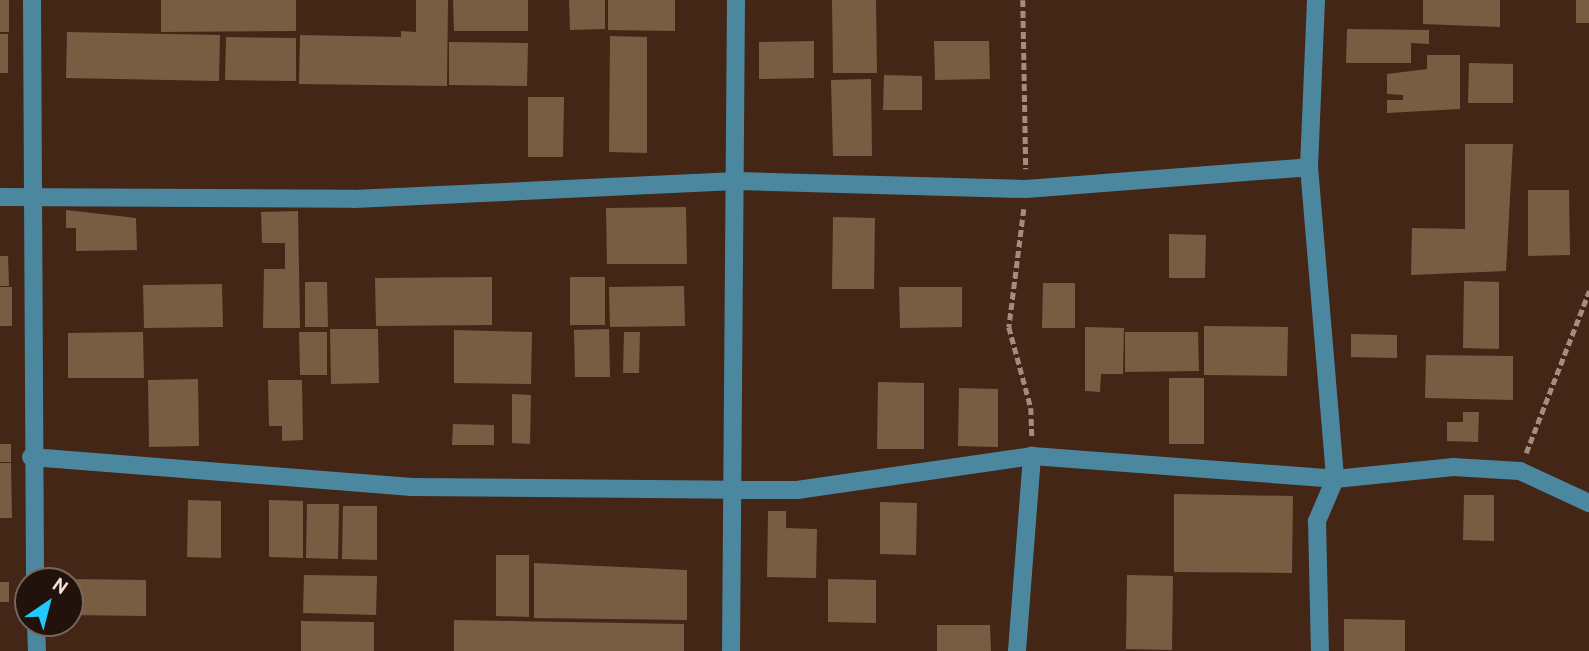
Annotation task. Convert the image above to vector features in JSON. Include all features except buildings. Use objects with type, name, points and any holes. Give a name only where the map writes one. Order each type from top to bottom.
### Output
[{"type":"street","points":[[32,0],[31,457],[35,567]]},
{"type":"street","points":[[731,651],[736,0]]},
{"type":"street","points":[[1316,0],[1309,167],[1335,479],[1317,521],[1320,651]]},
{"type":"street","points":[[0,197],[354,200],[736,181],[1026,189],[1309,167]]},
{"type":"street","points":[[31,457],[412,487],[733,490],[797,490],[1032,456],[1335,479],[1453,467],[1520,471],[1589,503]]},
{"type":"street","points":[[1017,651],[1032,456]]},
{"type":"path","points":[[1023,0],[1026,189],[1009,327],[1031,408],[1032,456]]},
{"type":"path","points":[[1520,471],[1589,291]]}]
